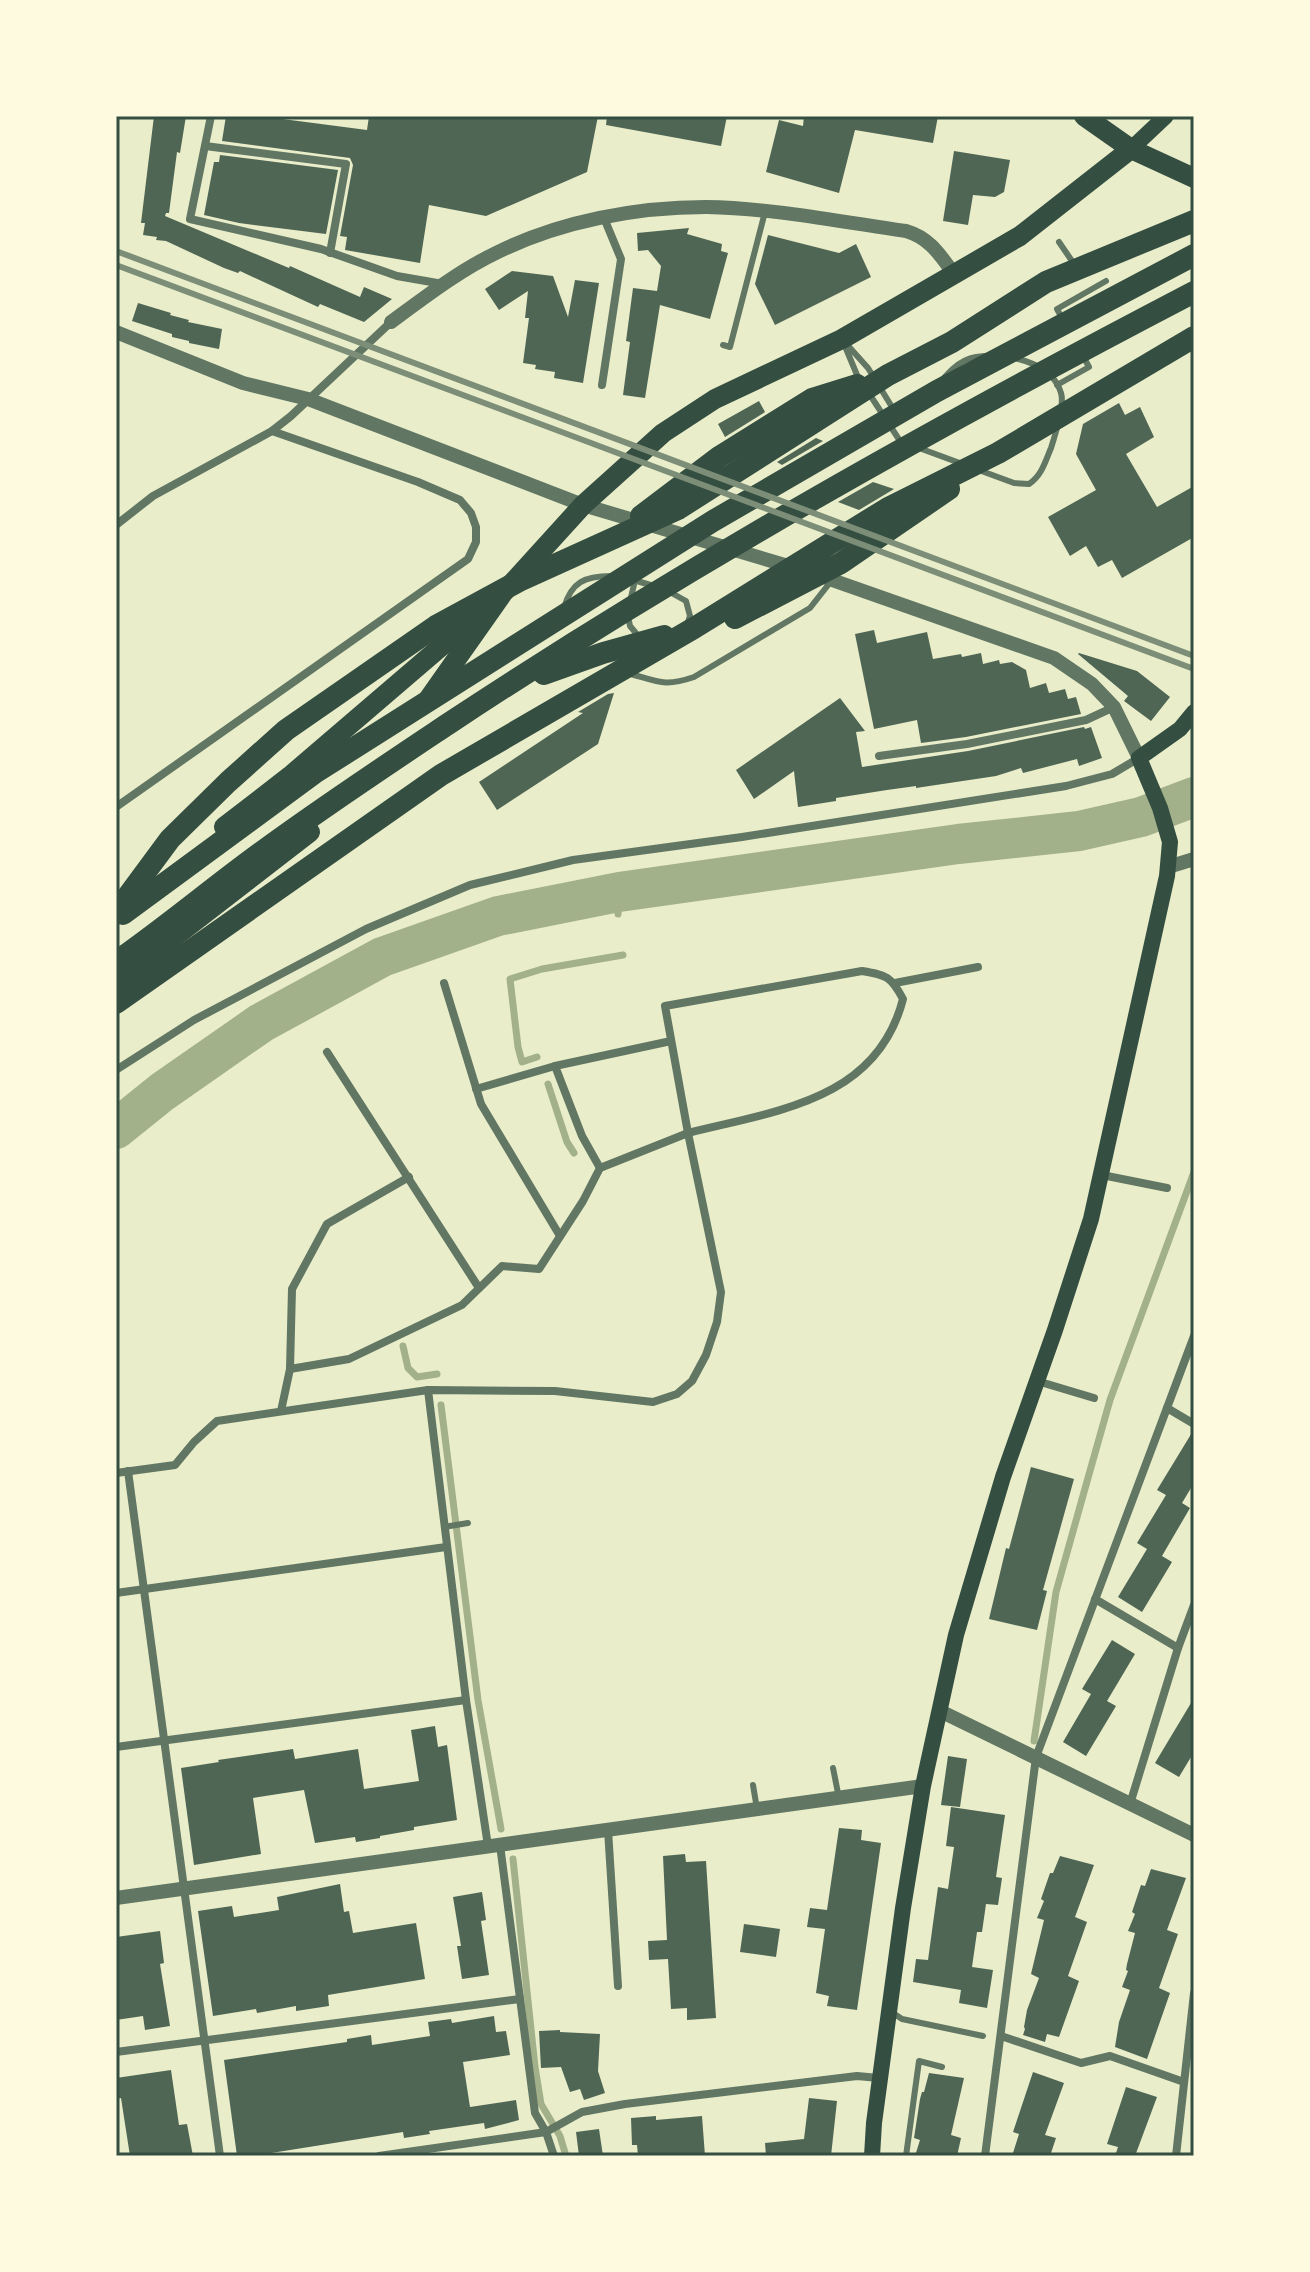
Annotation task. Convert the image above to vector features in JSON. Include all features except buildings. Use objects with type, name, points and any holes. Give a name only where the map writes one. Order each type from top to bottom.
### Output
[{"type":"highway","points":[[117,913],[170,839],[228,782],[286,730],[436,626],[519,581],[678,509],[888,375],[952,342],[1046,282],[1194,221]]},
{"type":"highway","points":[[117,913],[316,772],[713,521],[937,391],[1194,255]]},
{"type":"highway","points":[[116,959],[156,934],[259,853],[449,724],[717,554],[1051,367],[1194,292]]},
{"type":"highway","points":[[116,959],[148,933],[539,675],[603,653],[731,620],[841,563],[911,517],[998,453],[1194,337]]},
{"type":"highway","points":[[116,1003],[441,775],[694,628]]},
{"type":"main road","points":[[1084,116],[1131,149],[1194,178]]},
{"type":"main road","points":[[421,709],[503,593],[583,505],[663,433],[715,399],[842,339],[1020,236],[1131,149],[1166,116]]},
{"type":"main road","points":[[117,913],[290,776],[503,593]]},
{"type":"main road","points":[[872,2156],[879,2078],[923,1786],[956,1635],[1003,1477],[1091,1219],[1157,926],[1170,842],[1142,764],[1194,712]]},
{"type":"main road","points":[[116,982],[310,832]]},
{"type":"street","points":[[211,116],[190,219],[330,253],[397,276],[443,284]]},
{"type":"street","points":[[205,146],[346,164],[330,253]]},
{"type":"street","points":[[116,525],[153,496],[272,431],[391,322],[443,284],[496,252],[528,239],[604,218],[681,208],[732,208],[916,234],[934,246],[954,274]]},
{"type":"street","points":[[602,385],[621,259],[604,218]]},
{"type":"street","points":[[116,332],[243,383],[308,399],[583,505],[832,580],[1054,658],[1092,684],[1114,707],[1142,764],[1066,786],[573,860],[470,885],[366,929],[194,1020],[116,1070]]},
{"type":"street","points":[[116,807],[468,559],[476,542],[476,527],[471,513],[460,500],[418,482],[272,431]]},
{"type":"street","points":[[879,756],[967,744],[1086,720],[1114,707]]},
{"type":"street","points":[[1168,867],[1194,859]]},
{"type":"street","points":[[895,983],[978,967]]},
{"type":"street","points":[[116,1473],[175,1465],[217,1421],[428,1390],[555,1391],[653,1402],[677,1394],[692,1381],[706,1355],[717,1322],[721,1292],[688,1133],[665,1006],[862,971],[884,975],[895,983],[903,999],[897,1020],[875,1057],[832,1091],[798,1105],[688,1133],[600,1168],[583,1201],[539,1269],[502,1266],[462,1305],[349,1359],[290,1369]]},
{"type":"street","points":[[444,983],[481,1104],[560,1236]]},
{"type":"street","points":[[476,1089],[555,1066],[671,1041]]},
{"type":"street","points":[[327,1052],[479,1288]]},
{"type":"street","points":[[555,1066],[582,1136],[600,1168]]},
{"type":"street","points":[[1101,1175],[1167,1188]]},
{"type":"street","points":[[281,1411],[290,1369],[292,1289],[327,1224],[409,1177]]},
{"type":"street","points":[[985,2156],[1036,1757],[1194,1336]]},
{"type":"street","points":[[1037,1381],[1094,1398]]},
{"type":"street","points":[[428,1390],[466,1700],[520,1999],[535,2113],[554,2156]]},
{"type":"street","points":[[1167,1408],[1194,1424]]},
{"type":"street","points":[[128,1471],[220,2156]]},
{"type":"street","points":[[116,1593],[446,1547]]},
{"type":"street","points":[[1095,1599],[1178,1648]]},
{"type":"street","points":[[1130,1804],[1194,1605]]},
{"type":"street","points":[[116,1747],[466,1700]]},
{"type":"street","points":[[940,1711],[1194,1835]]},
{"type":"street","points":[[116,1898],[923,1786]]},
{"type":"street","points":[[608,1830],[618,1986]]},
{"type":"street","points":[[1176,2156],[1194,1993]]},
{"type":"street","points":[[116,2052],[520,1999]]},
{"type":"street","points":[[1001,2036],[1081,2063],[1110,2056],[1184,2082]]},
{"type":"street","points":[[379,2156],[546,2132],[582,2112],[625,2104],[857,2076],[879,2078]]},
{"type":"lane","points":[[723,345],[730,347],[765,212]]},
{"type":"lane","points":[[1059,242],[1072,261]]},
{"type":"lane","points":[[1070,332],[1057,309],[1106,281]]},
{"type":"lane","points":[[842,339],[868,368],[892,407],[907,412],[918,407],[956,365],[968,358],[995,355],[1024,361],[1052,377],[1062,397],[1055,435],[1041,473],[1029,484],[1014,483],[900,441],[857,375],[842,339]]},
{"type":"lane","points":[[1057,385],[1089,367],[1076,344]]},
{"type":"lane","points":[[563,619],[564,605],[574,587],[588,577],[624,577],[635,580],[667,590],[686,601],[690,616],[685,634],[673,646],[657,648],[643,642],[630,626],[627,610],[635,580]]},
{"type":"lane","points":[[616,668],[674,684],[694,677],[810,608],[832,580]]},
{"type":"lane","points":[[569,642],[574,651],[604,663]]},
{"type":"lane","points":[[444,1527],[468,1523]]},
{"type":"lane","points":[[833,1768],[839,1798]]},
{"type":"lane","points":[[753,1785],[757,1809]]},
{"type":"lane","points":[[889,2010],[902,2019],[983,2036]]},
{"type":"lane","points":[[906,2156],[919,2061],[942,2067]]},
{"type":"waterway","points":[[116,1129],[162,1092],[261,1023],[382,957],[498,916],[619,892],[958,844],[1079,831],[1141,817],[1194,797]]},
{"type":"waterway","points":[[618,914],[619,892]]},
{"type":"waterway","points":[[537,1057],[522,1062],[510,979],[542,969],[623,955]]},
{"type":"waterway","points":[[548,1084],[567,1142],[574,1153]]},
{"type":"waterway","points":[[1034,1741],[1056,1592],[1086,1485],[1110,1400],[1194,1172]]},
{"type":"waterway","points":[[403,1346],[408,1368],[417,1377],[437,1374]]},
{"type":"waterway","points":[[441,1405],[478,1700],[501,1829]]},
{"type":"waterway","points":[[513,1859],[541,2104],[560,2136],[566,2156]]},
{"type":"railway","points":[[116,251],[1194,656]]},
{"type":"railway","points":[[116,265],[1194,669]]}]
